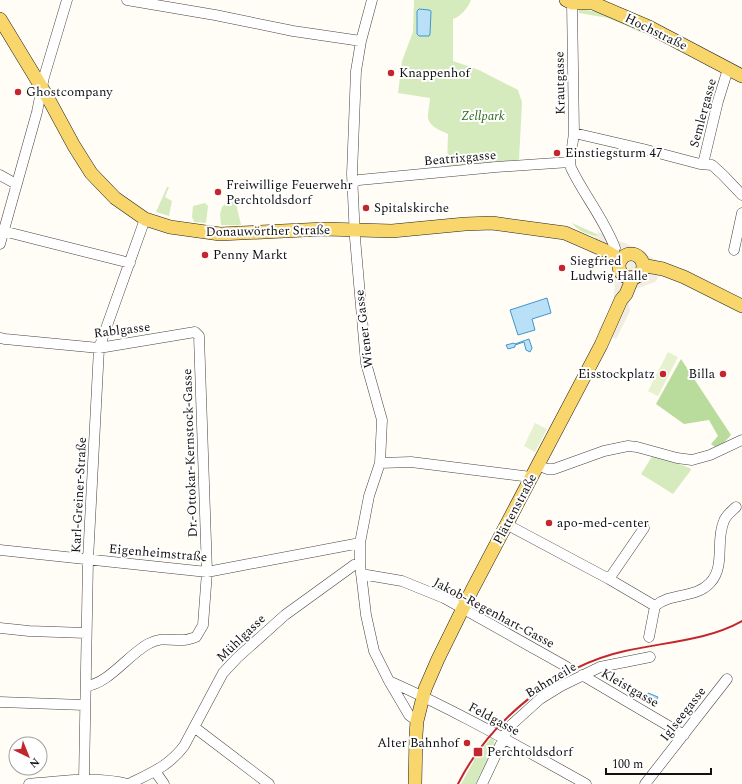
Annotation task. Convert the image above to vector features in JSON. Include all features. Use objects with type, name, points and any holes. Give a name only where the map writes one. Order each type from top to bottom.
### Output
[{"type":"main road","points":[[593,3],[607,0]]},
{"type":"main road","name":"Hochstraße","points":[[569,1],[593,3],[668,36],[742,76]]},
{"type":"main road","name":"Donauwörther Straße","points":[[0,19],[91,173],[115,198],[145,219],[170,227],[220,234],[325,229],[392,232],[465,224],[492,223],[552,230],[570,235],[606,251],[637,255],[641,259],[635,272]]},
{"type":"main road","name":"Plättenstraße","points":[[417,721],[423,696],[438,659],[462,608],[601,345],[635,272],[619,267],[621,254]]},
{"type":"main road","points":[[635,272],[647,266],[663,269],[684,277],[742,306]]},
{"type":"main road","points":[[416,784],[417,721]]},
{"type":"street","points":[[0,244],[37,112],[44,76],[67,0]]},
{"type":"street","points":[[127,0],[215,15],[293,31],[361,41]]},
{"type":"street","name":"Wiener Gasse","points":[[372,0],[361,41],[356,71],[352,183],[354,231],[366,363],[382,420],[380,463],[369,496],[360,543],[361,569],[366,616],[374,651],[389,681],[409,715],[417,721]]},
{"type":"street","name":"Krautgasse","points":[[569,1],[574,133],[570,162]]},
{"type":"street","name":"Semlergasse","points":[[703,164],[718,101],[728,69]]},
{"type":"street","points":[[37,112],[52,107]]},
{"type":"street","points":[[574,133],[712,165],[742,195]]},
{"type":"street","points":[[570,162],[574,173],[621,254]]},
{"type":"street","name":"Beatrixgasse","points":[[352,183],[359,180],[570,162]]},
{"type":"street","points":[[0,175],[16,184]]},
{"type":"street","points":[[734,250],[742,213]]},
{"type":"street","name":"Karl-Greiner-Straße","points":[[84,779],[84,705],[86,686],[88,560],[99,348],[145,219]]},
{"type":"street","points":[[3,231],[130,263]]},
{"type":"street","name":"Rablgasse","points":[[0,338],[99,348],[195,332],[198,334]]},
{"type":"street","name":"Dr.-Ottokar-Kernstock-Gasse","points":[[86,686],[102,680],[147,645],[162,639],[185,640],[196,636],[203,625],[207,572],[200,338],[198,334]]},
{"type":"street","points":[[380,463],[411,462],[534,471],[554,469],[604,451],[628,446],[638,447],[677,458],[692,460],[710,455],[742,440]]},
{"type":"street","points":[[649,637],[655,606],[661,600],[695,593],[704,589],[712,582],[718,570],[724,520],[736,507]]},
{"type":"street","points":[[506,524],[609,579],[655,606]]},
{"type":"street","points":[[609,579],[644,528]]},
{"type":"street","name":"Eigenheimstraße","points":[[0,550],[207,572],[360,543]]},
{"type":"street","name":"Mühlgasse","points":[[129,784],[169,763],[174,758],[184,746],[223,673],[237,658],[285,615],[354,565],[361,569]]},
{"type":"street","name":"Jakob-Regenhart-Gasse","points":[[361,569],[402,581],[444,598],[567,667]]},
{"type":"street","points":[[0,628],[29,631],[86,633]]},
{"type":"street","name":"Bahnzeile","points":[[482,784],[509,727],[540,699],[582,675],[600,668],[650,657]]},
{"type":"street","name":"Kleistgasse","points":[[582,675],[684,735]]},
{"type":"street","name":"Iglseegasse","points":[[645,784],[727,679]]},
{"type":"street","name":"Feldgasse","points":[[389,681],[423,696],[586,784]]},
{"type":"street","points":[[0,702],[84,705]]},
{"type":"street","points":[[194,727],[269,784]]},
{"type":"street","points":[[155,771],[164,784]]},
{"type":"street","points":[[29,784],[84,779],[107,783],[118,781],[129,784]]},
{"type":"green space","name":"Zellpark","points":[[414,0],[471,0],[464,11],[453,19],[453,61],[479,70],[518,90],[522,102],[519,160],[447,166],[448,134],[432,125],[428,119],[430,98],[398,93],[402,61],[413,32]]},
{"type":"green space","points":[[579,9],[599,12],[644,30],[643,33],[608,18],[579,13]]},
{"type":"green space","points":[[167,187],[169,187],[165,197],[172,201],[169,216],[156,212]]},
{"type":"green space","points":[[235,199],[241,225],[221,225],[220,214],[222,207],[227,201]]},
{"type":"green space","points":[[205,203],[208,206],[206,223],[194,222],[192,217],[193,206]]},
{"type":"green space","points":[[572,223],[599,235],[601,238],[581,231]]},
{"type":"green space","name":"Eisstockplatz","points":[[668,352],[678,357],[658,396],[648,391]]},
{"type":"green space","points":[[681,359],[731,435],[718,449],[711,444],[718,436],[709,420],[684,424],[656,404]]},
{"type":"green space","points":[[535,423],[547,429],[535,452],[524,446]]},
{"type":"green space","points":[[653,455],[690,468],[691,470],[673,494],[641,474]]},
{"type":"green space","points":[[491,738],[494,740],[495,745],[477,784],[461,784],[478,753]]},
{"type":"shaded area","points":[[598,232],[634,247],[661,263],[657,280],[655,282],[630,291],[628,297],[630,311],[616,339],[598,331],[608,313],[614,297],[615,281],[613,268],[608,260],[589,252]]},
{"type":"water","points":[[419,9],[431,11],[429,36],[419,36],[417,34],[417,11]]},
{"type":"water","points":[[547,298],[551,313],[532,319],[535,330],[518,335],[510,310]]},
{"type":"water","points":[[529,339],[532,348],[530,352],[526,350],[524,342],[508,349],[506,345],[515,344]]},
{"type":"water","points":[[648,693],[658,697],[655,703],[647,698]]},
{"type":"railway","points":[[458,784],[471,761],[487,739],[506,719],[527,700],[550,683],[574,669],[599,658],[625,651],[714,633],[742,621]]},
{"type":"place","name":"Knappenhof","points":[[391,73]]},
{"type":"place","name":"Ghostcompany","points":[[18,92]]},
{"type":"place","name":"Einstiegsturm 47","points":[[557,153]]},
{"type":"place","name":"Freiwillige Feuerwehr Perchtoldsdorf","points":[[218,192]]},
{"type":"place","name":"Spitalskirche","points":[[366,208]]},
{"type":"place","name":"Penny Markt","points":[[205,255]]},
{"type":"place","name":"Siegfried Ludwig Halle","points":[[562,268]]},
{"type":"place","name":"Eisstockplatz","points":[[663,374]]},
{"type":"place","name":"Billa","points":[[723,374]]},
{"type":"place","name":"apo-med-center","points":[[549,523]]},
{"type":"place","name":"Alter Bahnhof","points":[[467,743]]},
{"type":"place","name":"Perchtoldsdorf","points":[[478,752]]}]
